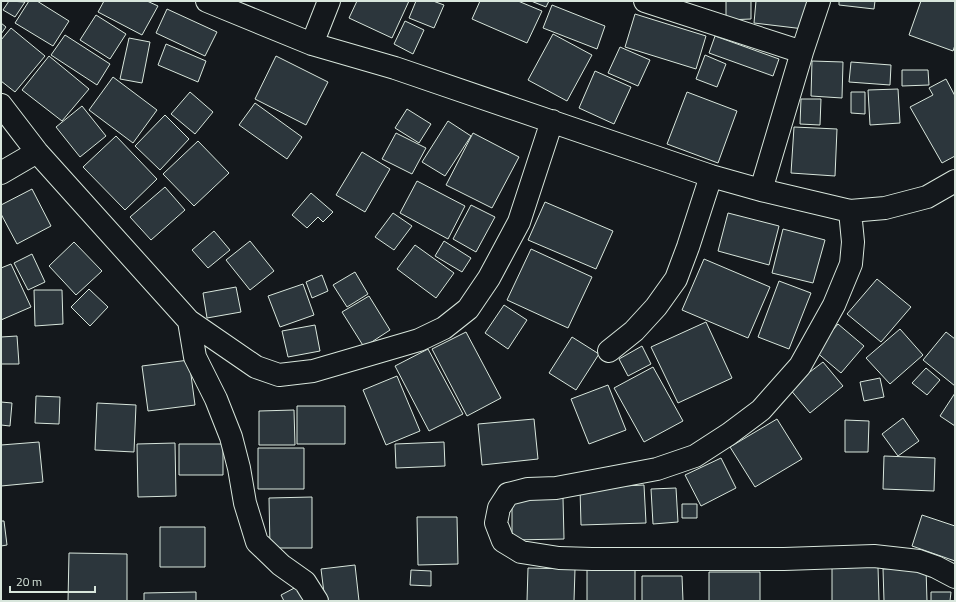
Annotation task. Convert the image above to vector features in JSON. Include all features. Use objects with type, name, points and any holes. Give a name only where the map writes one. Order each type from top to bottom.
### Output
[{"type":"street","points":[[207,1],[312,44],[395,68],[711,176],[761,190],[850,211],[885,208],[927,197],[955,181]]},
{"type":"street","points":[[312,44],[328,1]]},
{"type":"street","points":[[645,1],[802,52]]},
{"type":"street","points":[[761,190],[802,52],[819,1]]},
{"type":"street","points":[[1,105],[37,152],[190,321],[256,367],[279,375],[313,372],[419,340],[444,328],[468,309],[489,278],[519,222],[552,121]]},
{"type":"street","points":[[1,173],[37,152]]},
{"type":"street","points":[[609,351],[634,331],[656,307],[676,279],[711,176]]},
{"type":"street","points":[[850,211],[853,242],[850,264],[834,305],[800,366],[761,410],[729,434],[695,456],[657,469],[556,488],[528,489],[508,494],[499,508],[496,523],[503,541],[521,552],[559,558],[784,559],[874,556],[919,561],[936,567],[955,577]]},
{"type":"street","points":[[190,321],[195,357],[216,399],[231,438],[239,468],[245,504],[257,542],[282,565],[305,582],[317,601]]},
{"type":"building","points":[[9,1],[25,2],[15,17],[3,10]]},
{"type":"building","points":[[29,1],[37,1],[69,21],[53,46],[15,23]]},
{"type":"building","points":[[104,1],[147,1],[158,6],[142,35],[98,12]]},
{"type":"building","points":[[357,1],[409,1],[392,38],[349,18]]},
{"type":"building","points":[[416,1],[433,1],[444,5],[434,28],[409,18]]},
{"type":"building","points":[[480,1],[518,1],[542,11],[527,43],[472,19]]},
{"type":"building","points":[[531,1],[549,1],[546,7]]},
{"type":"building","points":[[726,1],[751,1],[751,19],[726,20]]},
{"type":"building","points":[[756,1],[807,1],[804,29],[754,23]]},
{"type":"building","points":[[839,1],[875,1],[874,9],[839,5]]},
{"type":"building","points":[[921,1],[955,1],[955,45],[953,51],[909,35]]},
{"type":"building","points":[[552,5],[605,26],[597,49],[543,28]]},
{"type":"building","points":[[167,9],[217,32],[205,56],[156,33]]},
{"type":"building","points":[[635,14],[706,36],[696,69],[625,47]]},
{"type":"building","points":[[96,15],[126,34],[110,59],[80,40]]},
{"type":"building","points":[[405,21],[424,30],[413,54],[394,44]]},
{"type":"building","points":[[1,23],[6,27],[1,34]]},
{"type":"building","points":[[11,28],[45,56],[15,92],[1,81],[1,40]]},
{"type":"building","points":[[553,34],[592,55],[567,101],[528,80]]},
{"type":"building","points":[[65,35],[110,64],[97,85],[51,55]]},
{"type":"building","points":[[715,36],[779,59],[773,76],[709,53]]},
{"type":"building","points":[[129,38],[150,42],[142,83],[120,79]]},
{"type":"building","points":[[166,44],[206,61],[198,82],[158,65]]},
{"type":"building","points":[[620,47],[650,60],[638,86],[608,73]]},
{"type":"building","points":[[705,55],[726,64],[717,87],[696,79]]},
{"type":"building","points":[[49,56],[89,89],[62,121],[22,90]]},
{"type":"building","points":[[276,56],[328,82],[306,125],[255,99]]},
{"type":"building","points":[[812,61],[843,62],[842,98],[811,96]]},
{"type":"building","points":[[851,62],[891,65],[890,85],[849,82]]},
{"type":"building","points":[[902,70],[928,70],[929,85],[902,86]]},
{"type":"building","points":[[595,71],[631,87],[614,124],[579,108]]},
{"type":"building","points":[[113,77],[157,110],[133,143],[89,110]]},
{"type":"building","points":[[946,79],[955,96],[955,156],[942,163],[910,107],[933,95],[929,88]]},
{"type":"building","points":[[898,89],[900,123],[870,125],[868,90]]},
{"type":"building","points":[[190,92],[213,112],[195,134],[171,114]]},
{"type":"building","points":[[687,92],[737,111],[718,163],[667,144]]},
{"type":"building","points":[[851,92],[865,92],[865,114],[851,113]]},
{"type":"building","points":[[801,99],[821,99],[820,125],[800,124]]},
{"type":"building","points":[[255,103],[302,137],[287,159],[239,125]]},
{"type":"building","points":[[82,106],[106,136],[80,157],[56,127]]},
{"type":"building","points":[[407,109],[431,124],[419,143],[395,128]]},
{"type":"building","points":[[165,115],[189,139],[160,170],[135,146]]},
{"type":"building","points":[[448,121],[471,136],[445,176],[422,162]]},
{"type":"building","points":[[794,127],[837,129],[835,176],[791,173]]},
{"type":"building","points":[[396,133],[426,148],[412,174],[382,159]]},
{"type":"building","points":[[473,133],[519,157],[492,208],[446,185]]},
{"type":"building","points":[[116,136],[157,179],[125,210],[83,167]]},
{"type":"building","points":[[198,141],[229,173],[194,206],[163,174]]},
{"type":"building","points":[[362,152],[390,169],[365,212],[336,195]]},
{"type":"building","points":[[417,181],[465,206],[448,239],[400,213]]},
{"type":"building","points":[[165,187],[185,210],[151,240],[130,217]]},
{"type":"building","points":[[32,189],[51,226],[17,244],[1,214],[1,205]]},
{"type":"building","points":[[311,193],[333,212],[323,222],[318,217],[307,228],[292,215]]},
{"type":"building","points":[[545,202],[613,231],[596,269],[528,240]]},
{"type":"building","points":[[471,205],[495,217],[476,252],[453,239]]},
{"type":"building","points":[[393,213],[412,226],[394,250],[375,237]]},
{"type":"building","points":[[728,213],[779,226],[769,265],[718,251]]},
{"type":"building","points":[[783,229],[825,240],[813,283],[772,273]]},
{"type":"building","points":[[214,231],[230,250],[208,268],[192,250]]},
{"type":"building","points":[[250,241],[274,271],[250,290],[226,260]]},
{"type":"building","points":[[444,241],[471,258],[462,272],[435,256]]},
{"type":"building","points":[[74,242],[102,271],[76,295],[49,266]]},
{"type":"building","points":[[415,245],[454,273],[436,298],[397,269]]},
{"type":"building","points":[[531,249],[592,277],[568,328],[507,300]]},
{"type":"building","points":[[32,254],[45,282],[28,290],[14,263]]},
{"type":"building","points":[[704,259],[770,287],[748,338],[682,310]]},
{"type":"building","points":[[11,264],[31,307],[1,320],[1,268]]},
{"type":"building","points":[[355,272],[368,294],[347,307],[333,285]]},
{"type":"building","points":[[322,275],[328,291],[312,298],[306,282]]},
{"type":"building","points":[[877,279],[911,307],[881,342],[847,314]]},
{"type":"building","points":[[779,281],[811,293],[789,349],[758,337]]},
{"type":"building","points":[[303,284],[314,315],[280,327],[268,296]]},
{"type":"building","points":[[236,287],[241,312],[207,318],[203,293]]},
{"type":"building","points":[[89,289],[108,307],[90,326],[71,307]]},
{"type":"building","points":[[34,290],[62,290],[63,324],[35,326]]},
{"type":"building","points":[[369,296],[390,330],[364,347],[342,312]]},
{"type":"building","points":[[504,305],[527,320],[508,349],[485,333]]},
{"type":"building","points":[[706,322],[732,378],[678,403],[651,347]]},
{"type":"building","points":[[838,324],[864,346],[841,373],[815,351]]},
{"type":"building","points":[[315,325],[320,351],[288,357],[282,331]]},
{"type":"building","points":[[900,329],[923,355],[890,384],[866,358]]},
{"type":"building","points":[[466,332],[501,398],[467,416],[432,349]]},
{"type":"building","points":[[946,332],[955,339],[955,386],[923,360]]},
{"type":"building","points":[[17,336],[19,364],[1,364],[1,337]]},
{"type":"building","points":[[572,337],[599,354],[576,390],[549,373]]},
{"type":"building","points":[[642,346],[651,364],[628,376],[619,359]]},
{"type":"building","points":[[428,349],[463,414],[429,431],[395,366]]},
{"type":"building","points":[[189,360],[195,405],[148,411],[142,366]]},
{"type":"building","points":[[823,362],[843,386],[810,413],[789,388]]},
{"type":"building","points":[[653,367],[683,421],[644,442],[614,388]]},
{"type":"building","points":[[926,368],[940,380],[927,395],[912,383]]},
{"type":"building","points":[[397,376],[420,431],[386,445],[363,390]]},
{"type":"building","points":[[880,378],[884,397],[864,401],[860,382]]},
{"type":"building","points":[[608,385],[626,430],[589,444],[571,399]]},
{"type":"building","points":[[955,393],[955,426],[940,416]]},
{"type":"building","points":[[36,396],[60,397],[59,424],[35,423]]},
{"type":"building","points":[[1,402],[12,403],[10,426],[1,425]]},
{"type":"building","points":[[97,403],[136,405],[134,452],[95,450]]},
{"type":"building","points":[[297,406],[345,406],[345,444],[297,444]]},
{"type":"building","points":[[294,410],[295,445],[259,445],[259,411]]},
{"type":"building","points":[[903,418],[919,441],[898,456],[882,434]]},
{"type":"building","points":[[534,419],[538,459],[482,465],[478,424]]},
{"type":"building","points":[[777,419],[802,459],[755,487],[730,447]]},
{"type":"building","points":[[845,420],[869,421],[868,452],[845,452]]},
{"type":"building","points":[[39,442],[43,482],[1,486],[1,445]]},
{"type":"building","points":[[444,442],[445,466],[396,468],[395,444]]},
{"type":"building","points":[[175,443],[176,496],[138,497],[137,444]]},
{"type":"building","points":[[179,444],[223,444],[223,475],[179,475]]},
{"type":"building","points":[[258,448],[304,448],[304,489],[258,489]]},
{"type":"building","points":[[884,456],[935,458],[934,491],[883,489]]},
{"type":"building","points":[[721,458],[736,488],[701,506],[685,475]]},
{"type":"building","points":[[644,485],[646,523],[581,525],[580,488]]},
{"type":"building","points":[[676,488],[678,522],[653,524],[651,489]]},
{"type":"building","points":[[312,497],[312,548],[270,548],[269,498]]},
{"type":"building","points":[[563,498],[564,539],[512,540],[512,499]]},
{"type":"building","points":[[682,504],[697,504],[697,518],[682,518]]},
{"type":"building","points":[[922,515],[955,526],[955,561],[912,546]]},
{"type":"building","points":[[417,517],[457,517],[458,564],[418,565]]},
{"type":"building","points":[[1,521],[4,521],[7,545],[1,546]]},
{"type":"building","points":[[160,527],[205,527],[205,567],[160,567]]},
{"type":"building","points":[[69,553],[127,554],[127,601],[68,601]]},
{"type":"building","points":[[355,565],[359,601],[325,601],[321,569]]},
{"type":"building","points":[[878,567],[879,601],[832,601],[832,568]]},
{"type":"building","points":[[528,568],[575,569],[574,601],[527,601]]},
{"type":"building","points":[[926,568],[927,601],[884,601],[883,569]]},
{"type":"building","points":[[587,569],[635,569],[635,601],[587,601]]},
{"type":"building","points":[[411,570],[431,571],[431,586],[410,585]]},
{"type":"building","points":[[709,572],[760,572],[760,601],[709,601]]},
{"type":"building","points":[[642,576],[682,576],[683,601],[642,601]]},
{"type":"building","points":[[302,584],[311,601],[284,601],[281,595]]},
{"type":"building","points":[[196,592],[196,601],[144,601],[144,593]]},
{"type":"building","points":[[931,592],[951,592],[950,601],[931,601]]}]
